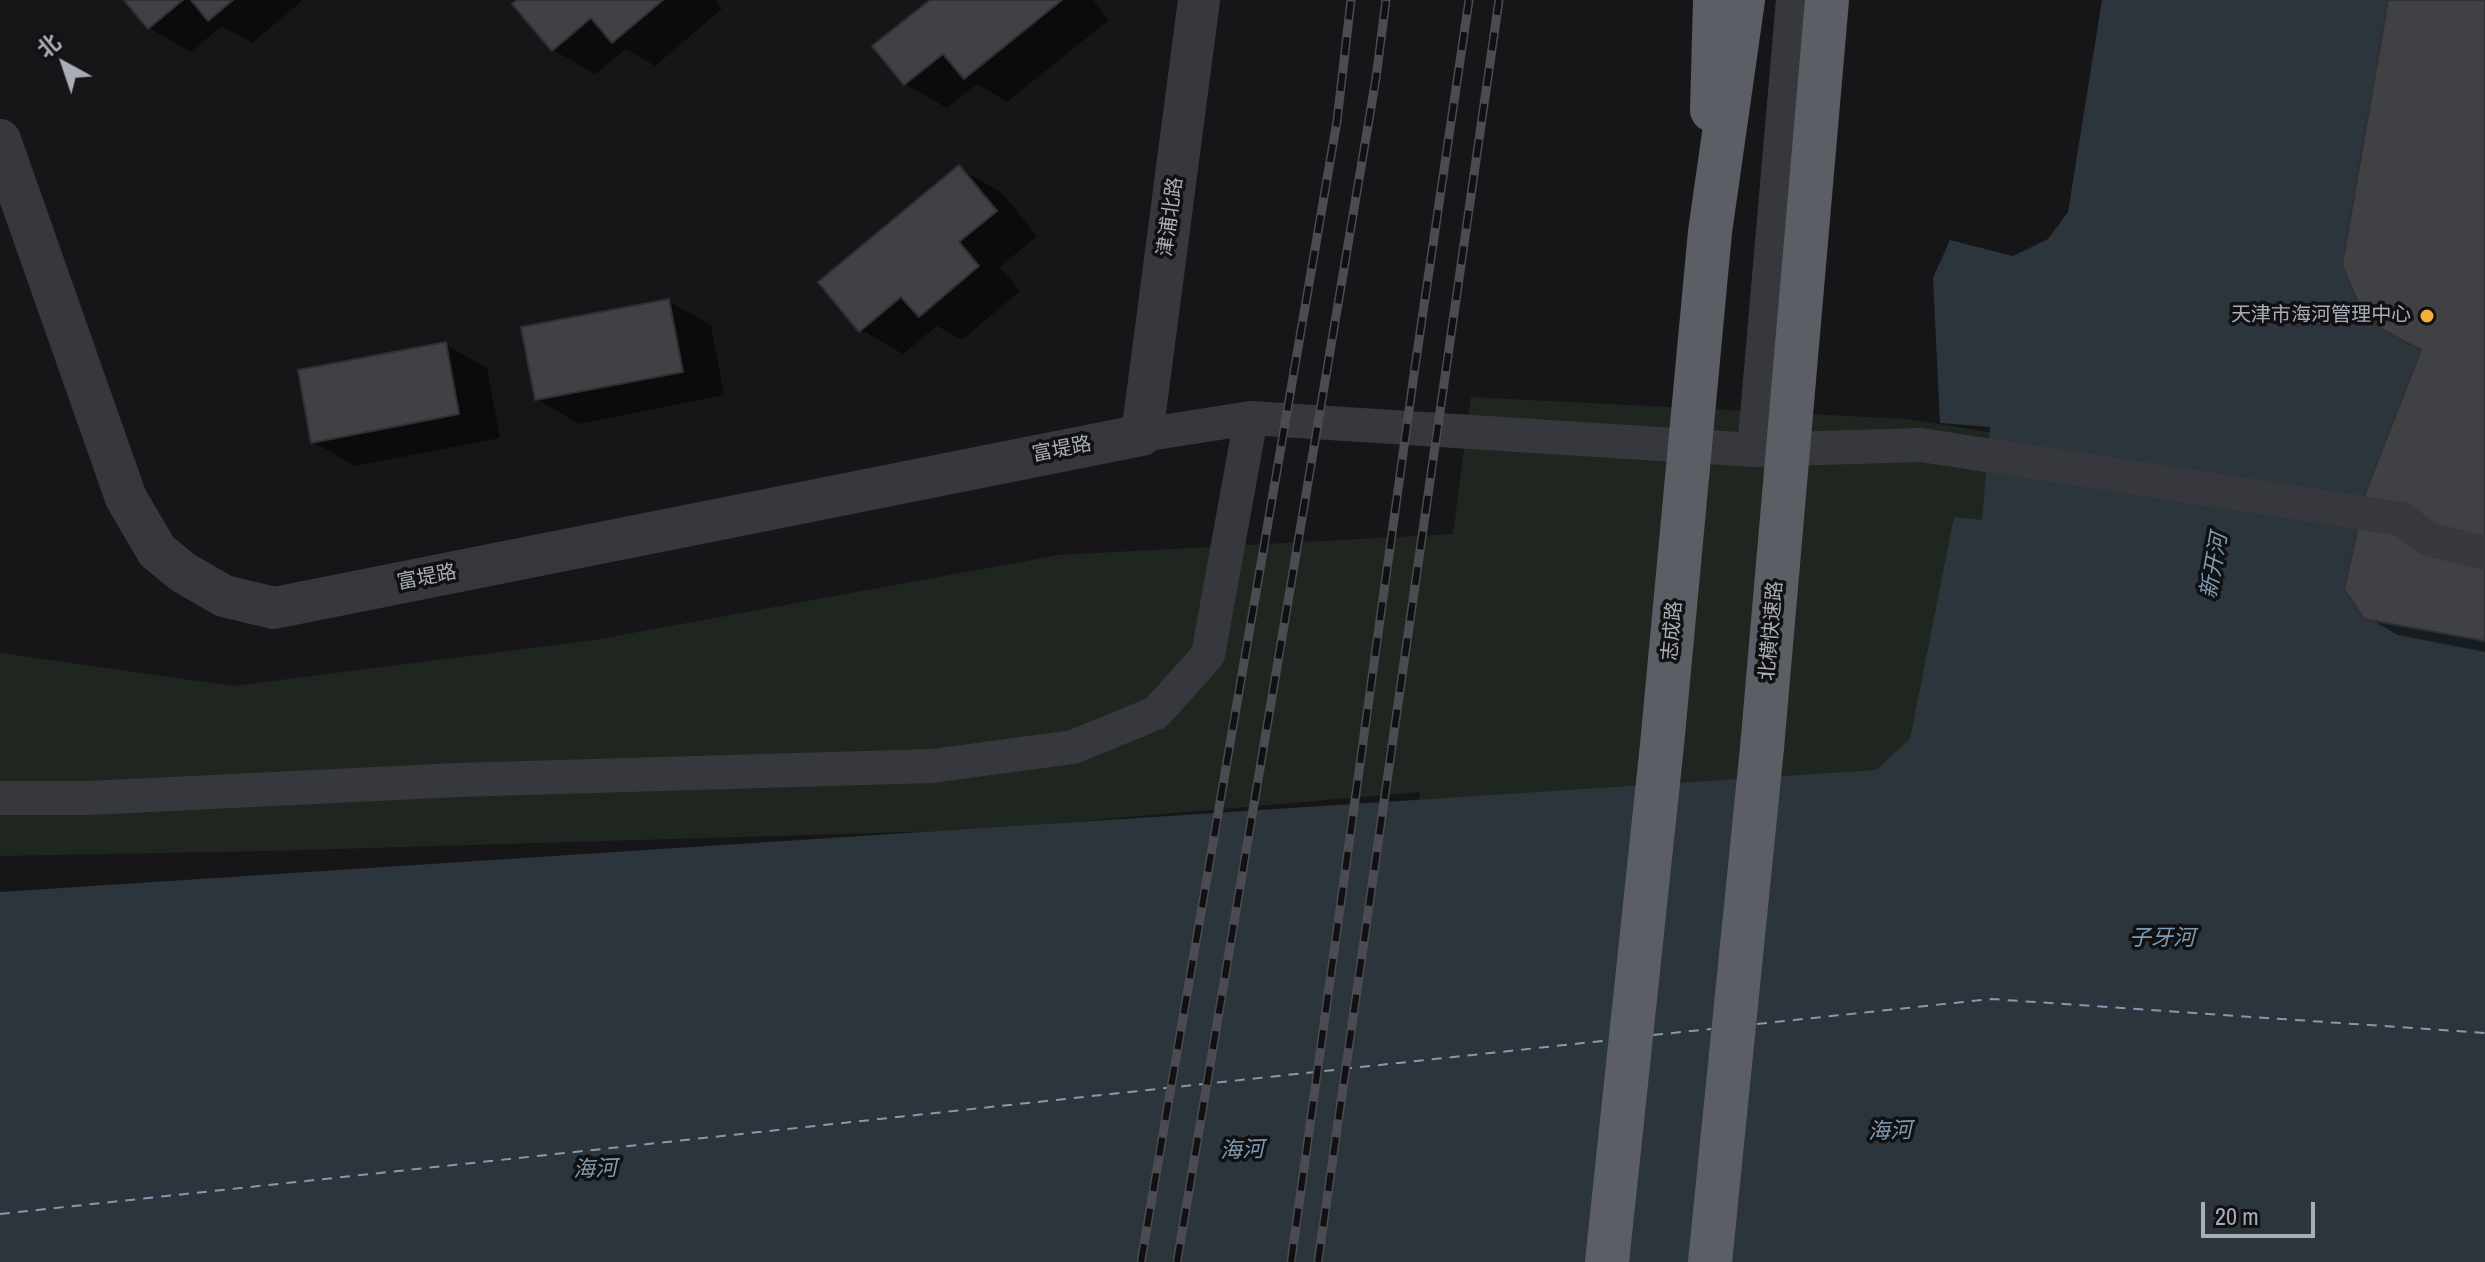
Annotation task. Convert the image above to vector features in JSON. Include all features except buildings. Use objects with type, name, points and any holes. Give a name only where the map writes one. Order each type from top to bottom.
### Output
[{"type":"highway","points":[[1710,232],[1715,0]]},
{"type":"highway","name":"志成路","points":[[1607,1262],[1662,745],[1710,232],[1743,0]]},
{"type":"highway","name":"北横快速路","points":[[1710,1262],[1760,764],[1827,0]]},
{"type":"highway","points":[[1797,335],[1849,0]]},
{"type":"street","name":"津浦北路","points":[[1142,435],[1199,0]]},
{"type":"street","points":[[1754,450],[1793,0]]},
{"type":"street","name":"富堤路","points":[[0,140],[126,498],[157,551],[184,573],[224,596],[274,608],[1142,435]]},
{"type":"street","points":[[0,798],[89,798],[458,780],[932,766],[1073,747],[1156,713],[1208,655],[1251,418]]},
{"type":"street","points":[[1142,435],[1251,418],[1754,450],[1921,445],[2402,519],[2428,539],[2485,553]]},
{"type":"shaded area","points":[[2485,175],[2485,1262],[1359,1262],[1420,792],[977,830],[0,856],[0,653],[233,686],[594,640],[1059,555],[1453,534],[1471,397],[1907,419],[2366,491],[2381,329],[2358,303],[2342,265]]},
{"type":"water","name":"子牙河","points":[[2102,0],[2388,0],[2342,265],[2358,303],[2381,329],[2421,350],[2365,619],[2485,641],[2485,1262],[0,1262],[0,892],[1876,770],[1910,739],[1954,517],[1982,520],[1990,427],[1940,423],[1933,278],[1950,240],[2013,256],[2048,239],[2068,212]]},
{"type":"ferry route","points":[[1757,1024],[1991,999],[2485,1033]]},
{"type":"ferry route","points":[[1653,1035],[1711,1029]]},
{"type":"ferry route","points":[[0,1214],[1611,1040]]},
{"type":"railway","points":[[1141,1262],[1337,121],[1351,0]]},
{"type":"railway","points":[[1177,1262],[1376,78],[1386,0]]},
{"type":"railway","points":[[1291,1262],[1469,0]]},
{"type":"railway","points":[[1318,1262],[1499,0]]},
{"type":"place","name":"天津市海河管理中心","points":[[2427,316]]},
{"type":"water label","name":"新开河","points":[[2215,566]]},
{"type":"water label","name":"海河","points":[[1890,1132]]},
{"type":"water label","name":"海河","points":[[1242,1151]]},
{"type":"water label","name":"海河","points":[[595,1170]]}]
